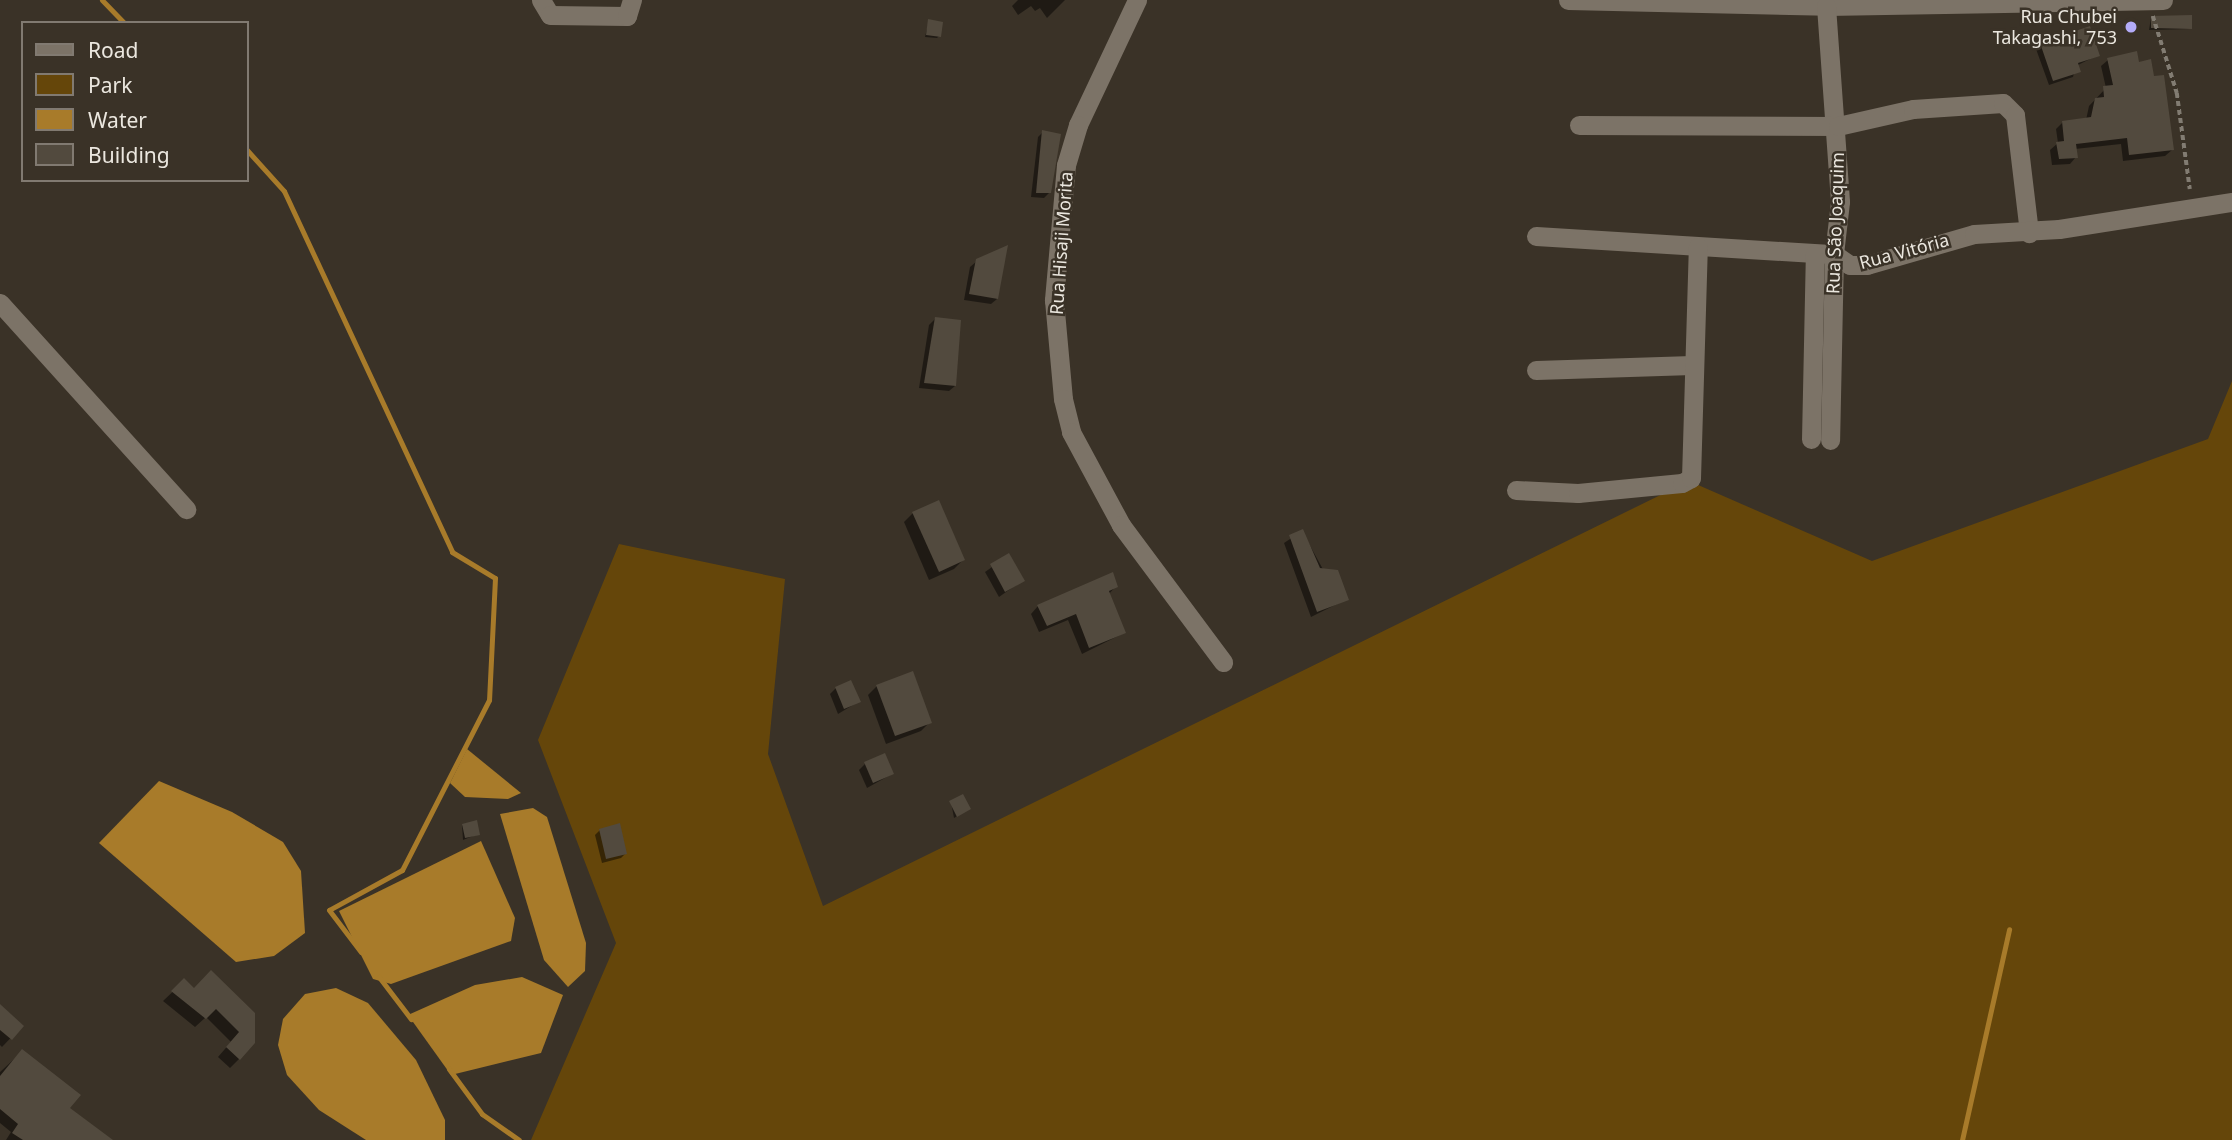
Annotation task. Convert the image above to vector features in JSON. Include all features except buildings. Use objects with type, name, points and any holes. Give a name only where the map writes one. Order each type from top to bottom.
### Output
[{"type":"street","points":[[541,0],[550,15],[627,16],[632,0]]},
{"type":"street","name":"Rua Hisaji Morita","points":[[1137,0],[1078,125],[1066,165],[1054,300],[1063,399],[1071,432],[1121,525],[1223,662]]},
{"type":"street","points":[[1568,0],[1826,6],[2163,0]]},
{"type":"street","name":"Rua São Joaquim","points":[[1821,440],[1825,254],[1840,202],[1838,126],[1826,6]]},
{"type":"street","points":[[1579,125],[1838,126],[1913,109],[2009,105],[2015,115],[2029,233]]},
{"type":"street","name":"Rua Vitória","points":[[1536,236],[1825,254],[1850,265],[1867,265],[1974,234],[2029,233],[2232,202]]},
{"type":"street","points":[[1516,490],[1578,493],[1686,482],[1693,470],[1692,365],[1698,247]]},
{"type":"street","points":[[0,303],[186,509]]},
{"type":"street","points":[[1536,370],[1692,365]]},
{"type":"path","points":[[2148,1],[2177,93],[2193,209]]},
{"type":"green space","points":[[2232,381],[2232,1140],[531,1140],[616,943],[538,740],[619,544],[785,579],[768,754],[823,906],[1689,481],[1872,561],[2208,439]]},
{"type":"water","points":[[467,749],[521,793],[508,799],[465,797],[450,783]]},
{"type":"water","points":[[159,781],[232,812],[283,842],[301,871],[305,933],[274,956],[236,962],[99,843]]},
{"type":"water","points":[[533,808],[547,817],[586,943],[585,971],[568,987],[544,960],[500,814]]},
{"type":"water","points":[[481,841],[515,918],[511,941],[391,984],[373,979],[339,911]]},
{"type":"water","points":[[522,977],[563,995],[541,1053],[451,1075],[408,1015],[475,985]]},
{"type":"water","points":[[336,988],[368,1003],[416,1060],[445,1120],[445,1140],[366,1140],[319,1110],[287,1075],[278,1045],[283,1019],[305,994]]},
{"type":"waterway","points":[[102,0],[122,21]]},
{"type":"waterway","points":[[248,151],[284,191],[452,552],[495,578],[489,700],[402,870],[329,910],[361,952]]},
{"type":"waterway","points":[[1962,1140],[2009,929]]},
{"type":"waterway","points":[[379,977],[411,1019]]},
{"type":"waterway","points":[[449,1069],[482,1114],[519,1140]]},
{"type":"place","name":"Rua Chubei Takagashi, 753","points":[[2131,27]]}]
